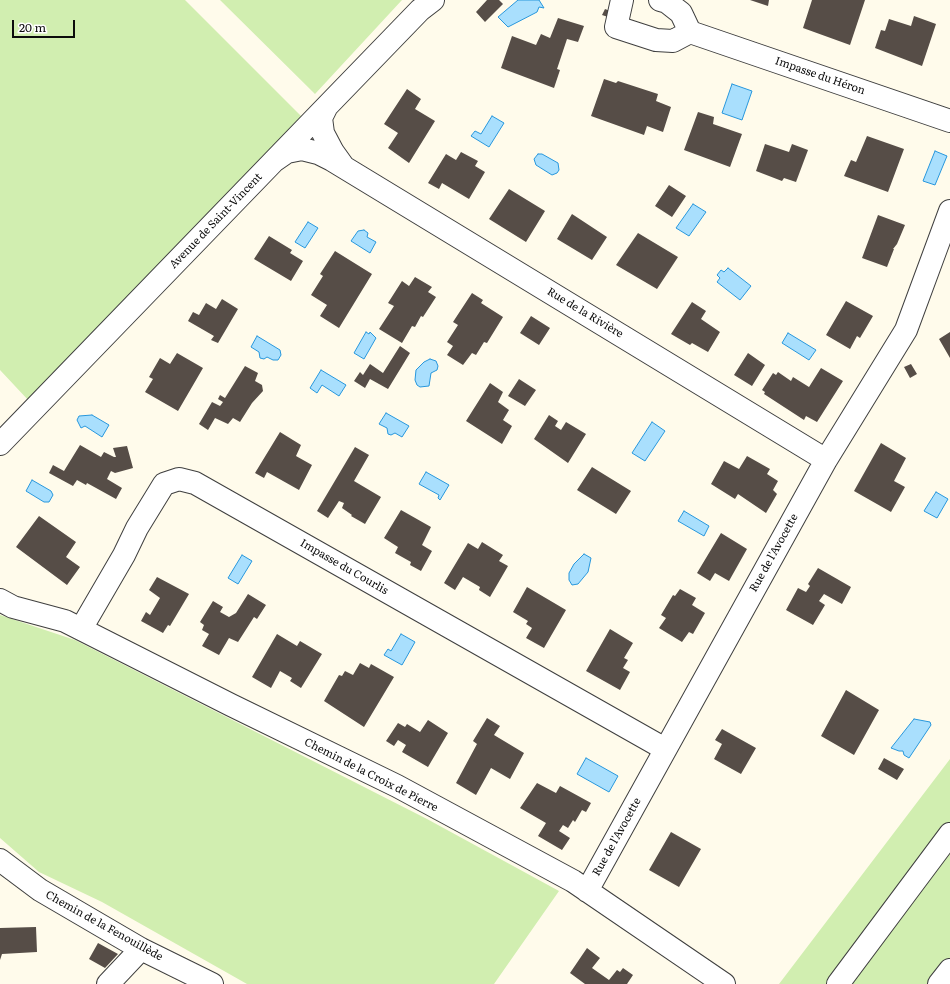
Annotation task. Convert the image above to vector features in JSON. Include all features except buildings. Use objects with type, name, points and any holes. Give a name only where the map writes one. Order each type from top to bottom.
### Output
[{"type":"street","name":"Avenue de Saint-Vincent","points":[[0,444],[420,10],[433,0]]},
{"type":"street","points":[[622,0],[616,27],[662,40],[673,41],[690,32],[681,13],[667,2],[660,0]]},
{"type":"street","name":"Impasse du Héron","points":[[690,32],[950,121]]},
{"type":"street","name":"Rue de la Rivière","points":[[326,108],[322,118],[323,133],[333,152],[344,167]]},
{"type":"street","name":"Rue de la Rivière","points":[[274,160],[287,152],[302,149],[318,153],[344,167],[826,460]]},
{"type":"street","name":"Rue de l'Avocette","points":[[587,891],[826,460],[906,330],[950,211]]},
{"type":"street","name":"Impasse du Courlis","points":[[81,629],[124,555],[137,528],[164,484],[179,479],[195,483],[666,749]]},
{"type":"street","name":"Chemin de la Croix de Pierre","points":[[0,600],[13,607],[65,621],[231,705],[397,786],[573,881],[724,984]]},
{"type":"street","points":[[838,984],[950,834]]},
{"type":"street","name":"Chemin de la Fenouillède","points":[[0,860],[40,890],[141,949],[212,984]]},
{"type":"street","points":[[108,984],[141,949]]},
{"type":"street","points":[[939,984],[950,970]]},
{"type":"green space","points":[[0,0],[185,0],[302,117],[29,401],[0,370]]},
{"type":"green space","points":[[220,0],[402,0],[315,94]]},
{"type":"green space","points":[[0,615],[75,640],[427,819],[559,891],[494,984],[247,984],[102,902],[39,872],[0,838]]},
{"type":"green space","points":[[950,759],[950,984],[779,984]]},
{"type":"water","points":[[518,0],[539,0],[544,8],[539,7],[537,12],[508,27],[498,17]]},
{"type":"water","points":[[732,84],[752,91],[742,120],[722,113]]},
{"type":"water","points":[[492,116],[504,123],[489,147],[471,136],[475,131],[481,134]]},
{"type":"water","points":[[935,151],[947,156],[935,185],[923,181]]},
{"type":"water","points":[[538,154],[542,154],[558,163],[559,170],[557,173],[552,175],[536,165],[534,159]]},
{"type":"water","points":[[693,204],[706,212],[689,236],[676,228]]},
{"type":"water","points":[[308,222],[318,228],[305,248],[295,242]]},
{"type":"water","points":[[364,230],[368,233],[367,237],[376,242],[370,253],[351,241],[358,231]]},
{"type":"water","points":[[728,268],[751,286],[740,300],[717,282],[720,278],[717,275],[721,270],[724,272]]},
{"type":"water","points":[[366,332],[369,334],[370,332],[376,338],[364,359],[354,353]]},
{"type":"water","points":[[788,333],[816,350],[809,360],[782,343]]},
{"type":"water","points":[[257,336],[280,350],[281,355],[278,360],[273,360],[267,357],[264,359],[260,358],[259,352],[251,347]]},
{"type":"water","points":[[430,359],[436,361],[438,366],[437,370],[431,373],[429,386],[420,387],[417,385],[415,380],[416,370],[424,362]]},
{"type":"water","points":[[321,370],[346,385],[339,396],[322,385],[317,393],[310,388]]},
{"type":"water","points":[[386,413],[409,426],[402,437],[395,433],[391,435],[388,434],[387,428],[379,424]]},
{"type":"water","points":[[92,415],[109,425],[102,437],[85,426],[81,428],[77,420],[79,416]]},
{"type":"water","points":[[652,422],[665,431],[645,461],[632,453]]},
{"type":"water","points":[[426,472],[449,485],[440,500],[438,498],[439,495],[419,484]]},
{"type":"water","points":[[32,480],[51,491],[53,495],[49,502],[44,502],[26,491]]},
{"type":"water","points":[[936,492],[948,499],[937,518],[924,511]]},
{"type":"water","points":[[684,511],[709,526],[704,536],[678,521]]},
{"type":"water","points":[[584,554],[591,558],[588,572],[578,584],[572,585],[569,580],[569,573],[574,564]]},
{"type":"water","points":[[242,555],[252,561],[238,584],[228,578]]},
{"type":"water","points":[[401,634],[415,642],[402,665],[384,655],[388,649],[391,651]]},
{"type":"water","points":[[914,719],[930,722],[931,725],[909,758],[904,755],[903,751],[891,748]]},
{"type":"water","points":[[586,758],[618,776],[609,792],[577,774]]}]
